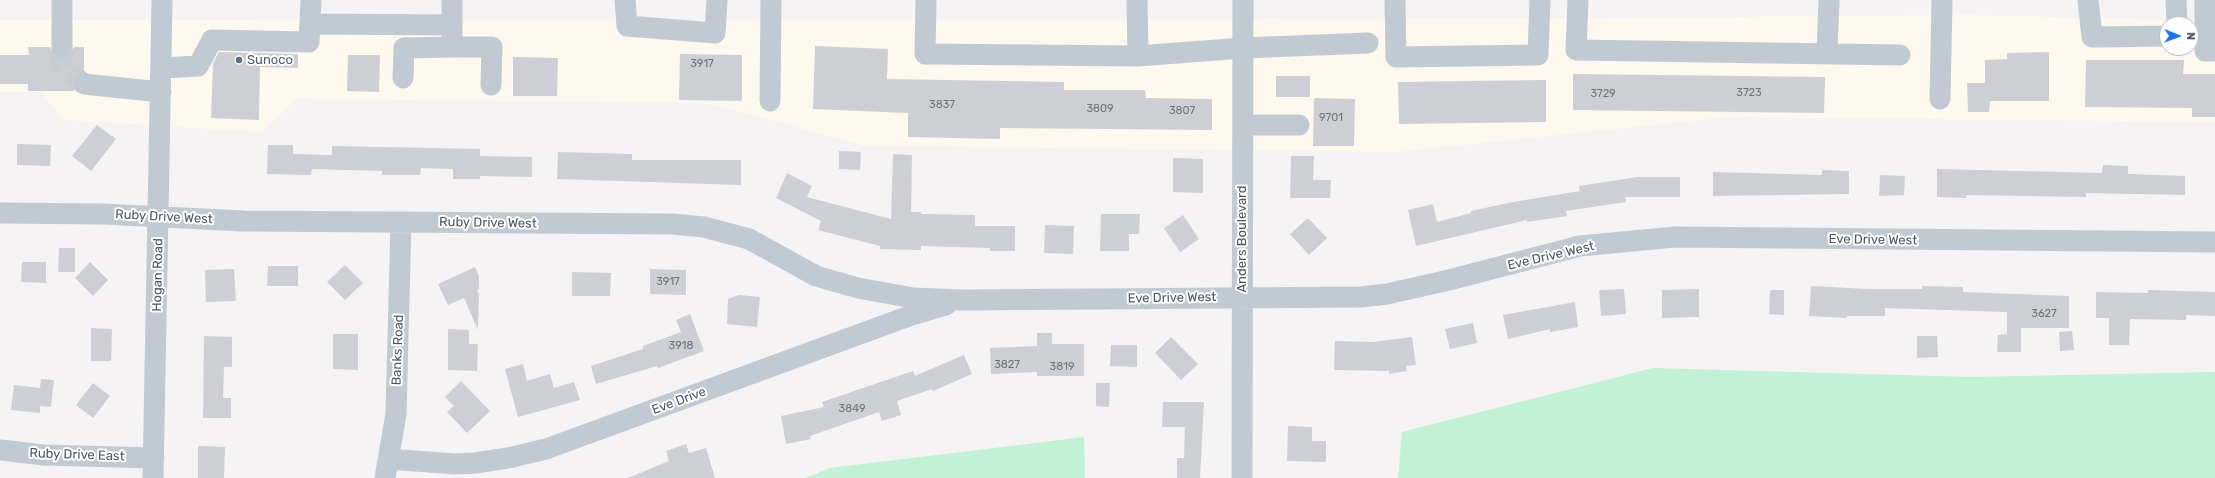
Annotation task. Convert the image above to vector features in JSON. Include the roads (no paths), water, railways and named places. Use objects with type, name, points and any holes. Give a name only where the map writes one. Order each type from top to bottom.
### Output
[{"type":"street","points":[[62,0],[62,47]]},
{"type":"street","name":"Hogan Road","points":[[154,468],[160,218],[162,0]]},
{"type":"street","points":[[162,68],[198,66],[212,40],[310,42],[311,0]]},
{"type":"street","points":[[452,0],[452,47]]},
{"type":"street","points":[[625,0],[627,26],[715,33],[717,0]]},
{"type":"street","points":[[770,101],[771,0]]},
{"type":"street","points":[[926,0],[925,54],[1138,56],[1243,48],[1368,42]]},
{"type":"street","points":[[1137,0],[1138,56]]},
{"type":"street","name":"Anders Boulevard","points":[[1242,478],[1244,0]]},
{"type":"street","points":[[1395,0],[1396,57],[1538,55],[1540,0]]},
{"type":"street","points":[[1578,0],[1576,50],[1900,55]]},
{"type":"street","points":[[1827,54],[1828,0]]},
{"type":"street","points":[[1940,99],[1942,0]]},
{"type":"street","points":[[2088,0],[2092,37],[2159,36]]},
{"type":"street","points":[[2176,0],[2177,16]]},
{"type":"street","points":[[2205,0],[2205,51],[2215,51]]},
{"type":"street","points":[[310,24],[452,25]]},
{"type":"street","points":[[403,78],[404,48],[492,47],[491,85]]},
{"type":"street","points":[[84,84],[161,92]]},
{"type":"street","points":[[1243,125],[1299,125]]},
{"type":"street","name":"Ruby Drive West","points":[[0,213],[103,214],[243,221],[672,224],[704,227],[749,239],[816,276],[858,288],[913,298],[962,300]]},
{"type":"street","name":"Banks Road","points":[[387,468],[396,414],[401,222]]},
{"type":"street","name":"Eve Drive West","points":[[962,300],[1360,297],[1387,294],[1580,246],[1675,237],[2215,242]]},
{"type":"street","name":"Eve Drive","points":[[387,468],[475,463],[508,458],[546,449],[912,315],[962,300]]},
{"type":"street","name":"Ruby Drive East","points":[[0,450],[154,468]]},
{"type":"tunnel","points":[[62,47],[61,66],[84,84]]},
{"type":"place","name":"Sunoco","points":[[239,60]]}]
